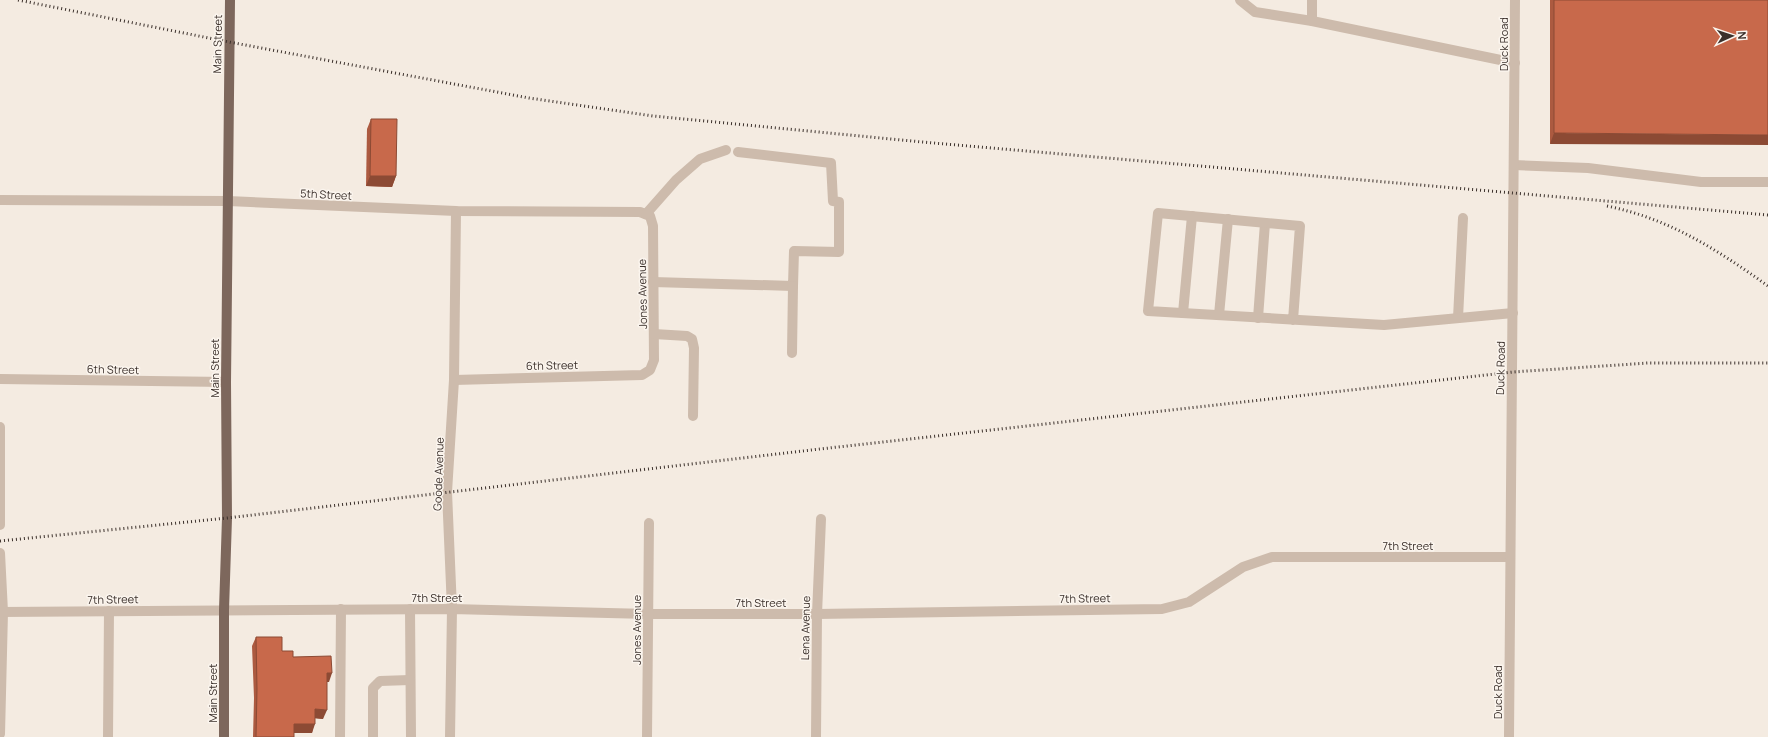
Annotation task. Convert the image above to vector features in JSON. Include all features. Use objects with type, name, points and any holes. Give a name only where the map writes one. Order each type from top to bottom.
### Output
[{"type":"main road","name":"Main Street","points":[[224,737],[230,0]]},
{"type":"street","points":[[1240,0],[1255,12],[1312,21],[1515,63]]},
{"type":"street","points":[[1312,0],[1312,21]]},
{"type":"street","name":"Duck Road","points":[[1509,737],[1509,557],[1513,313],[1515,0]]},
{"type":"street","points":[[648,215],[676,180],[700,159],[726,150]]},
{"type":"street","points":[[738,152],[831,163],[833,201],[840,202],[839,252],[794,251],[792,353]]},
{"type":"street","points":[[1514,165],[1588,168],[1701,182],[1768,182]]},
{"type":"street","name":"5th Street","points":[[0,200],[228,201],[456,212],[640,212],[648,215]]},
{"type":"street","name":"Goode Avenue","points":[[450,737],[452,609],[447,492],[454,380],[456,212]]},
{"type":"street","points":[[1293,320],[1300,226],[1158,213],[1148,312],[1183,313],[1258,318],[1293,320],[1384,325],[1513,313]]},
{"type":"street","name":"Jones Avenue","points":[[648,215],[653,226],[654,282],[654,360],[650,370]]},
{"type":"street","points":[[1183,313],[1192,216]]},
{"type":"street","points":[[1458,318],[1463,218]]},
{"type":"street","points":[[1218,315],[1228,219]]},
{"type":"street","points":[[1258,318],[1265,223]]},
{"type":"street","points":[[654,282],[793,286]]},
{"type":"street","points":[[654,334],[687,336],[692,339],[694,348],[694,416]]},
{"type":"street","name":"6th Street","points":[[454,380],[642,375],[650,370]]},
{"type":"street","name":"6th Street","points":[[0,379],[226,382]]},
{"type":"street","points":[[0,427],[0,525]]},
{"type":"street","name":"Lena Avenue","points":[[816,737],[817,614],[821,519]]},
{"type":"street","name":"Jones Avenue","points":[[647,737],[648,523]]},
{"type":"street","points":[[0,553],[2,612],[0,734]]},
{"type":"street","name":"7th Street","points":[[2,612],[452,609],[648,614],[817,614],[1162,609],[1189,602],[1243,567],[1272,557],[1509,557]]},
{"type":"street","points":[[340,737],[341,609]]},
{"type":"street","points":[[410,609],[411,737]]},
{"type":"street","points":[[108,737],[109,611]]},
{"type":"street","points":[[373,737],[373,688],[380,681],[410,680]]},
{"type":"building","points":[[1554,0],[1768,0],[1768,135],[1554,133]]},
{"type":"building","points":[[371,119],[397,119],[396,176],[370,176]]},
{"type":"building","points":[[256,637],[282,637],[282,651],[293,651],[293,657],[331,656],[332,673],[327,673],[327,710],[315,709],[315,724],[294,724],[294,737],[256,737]]},
{"type":"railway","points":[[18,0],[229,42],[529,98],[653,116],[922,142],[1768,215]]},
{"type":"railway","points":[[1607,206],[1630,212],[1672,227],[1711,248],[1768,286]]},
{"type":"railway","points":[[0,541],[227,518],[820,449],[1513,372],[1648,363],[1768,363]]}]
